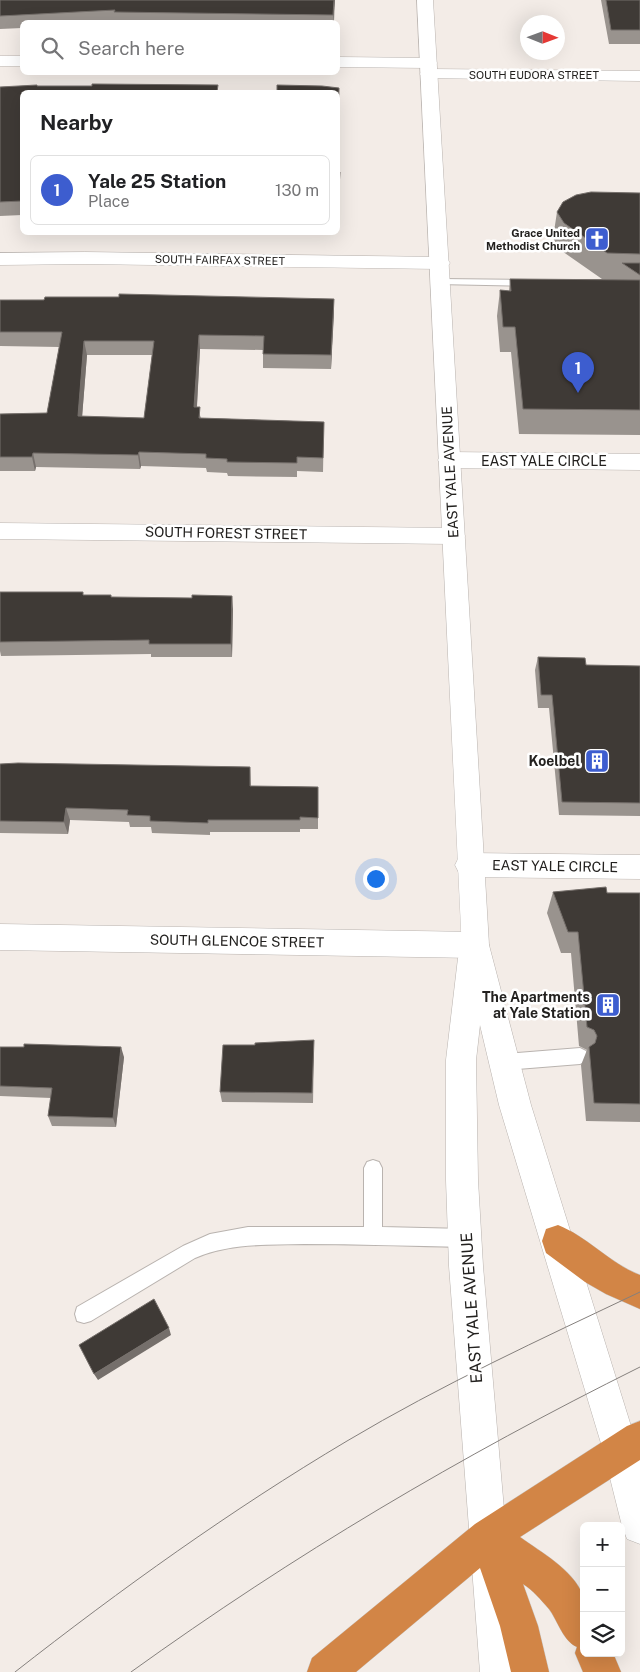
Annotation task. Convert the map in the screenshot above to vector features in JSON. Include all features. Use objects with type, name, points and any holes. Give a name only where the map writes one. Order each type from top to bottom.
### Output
[{"type":"highway","points":[[558,1241],[593,1269],[622,1286],[640,1292]]},
{"type":"highway","points":[[326,1672],[488,1537],[631,1444]]},
{"type":"highway","points":[[488,1537],[544,1576],[562,1596],[580,1625]]},
{"type":"highway","points":[[488,1537],[519,1626],[530,1672]]},
{"type":"highway","points":[[596,1657],[602,1672]]},
{"type":"main road","name":"EAST YALE AVENUE","points":[[425,0],[441,272],[469,865],[475,944],[515,1105],[558,1241],[631,1444],[640,1526]]},
{"type":"main road","points":[[0,61],[20,61]]},
{"type":"main road","name":"SOUTH EUDORA STREET","points":[[340,62],[429,69],[640,76]]},
{"type":"main road","name":"SOUTH FAIRFAX STREET","points":[[0,259],[76,258],[441,272]]},
{"type":"main road","name":"EAST YALE CIRCLE","points":[[449,460],[640,462]]},
{"type":"main road","name":"SOUTH FOREST STREET","points":[[0,531],[452,536]]},
{"type":"main road","name":"EAST YALE CIRCLE","points":[[469,865],[640,867]]},
{"type":"main road","name":"SOUTH GLENCOE STREET","points":[[0,937],[475,944]]},
{"type":"main road","name":"EAST YALE AVENUE","points":[[475,944],[461,1060],[460,1104],[465,1238],[499,1672]]},
{"type":"lane","points":[[441,272],[536,283]]},
{"type":"lane","points":[[504,1062],[580,1056]]},
{"type":"lane","points":[[373,1168],[373,1235]]},
{"type":"lane","points":[[84,1314],[190,1252],[210,1243],[248,1236],[373,1235],[465,1238]]},
{"type":"building","points":[[0,0],[334,0],[333,15],[114,12],[115,10],[0,16]]},
{"type":"building","points":[[606,0],[640,0],[640,30],[611,30]]},
{"type":"building","points":[[92,84],[218,85],[217,90],[20,90],[20,201],[0,202],[0,87],[37,85],[92,86]]},
{"type":"building","points":[[277,85],[339,88],[339,90],[277,90]]},
{"type":"building","points":[[591,192],[640,193],[640,254],[607,253],[564,223],[557,212],[563,202],[576,195]]},
{"type":"building","points":[[622,263],[640,263],[640,275]]},
{"type":"building","points":[[510,279],[640,280],[640,410],[523,409],[515,327],[503,327],[500,290],[511,291]]},
{"type":"building","points":[[119,294],[334,299],[331,355],[263,354],[264,336],[199,335],[194,407],[200,407],[199,418],[324,422],[323,458],[297,457],[297,463],[227,462],[227,459],[206,458],[206,454],[139,452],[138,455],[33,453],[32,457],[0,457],[0,414],[47,413],[62,332],[0,332],[0,300],[44,300],[45,297],[119,297]],"holes":[[[84,341],[154,341],[144,418],[78,416]]]},
{"type":"building","points":[[0,592],[83,592],[83,595],[111,595],[111,597],[192,598],[192,595],[232,596],[231,644],[149,644],[149,640],[0,642]]},
{"type":"building","name":"Koelbel","points":[[538,657],[585,658],[586,665],[640,666],[640,803],[562,802],[552,695],[541,695]]},
{"type":"building","points":[[0,764],[250,767],[250,786],[318,787],[318,818],[300,817],[300,820],[208,820],[208,823],[150,821],[150,816],[127,815],[128,810],[66,808],[64,822],[0,821]]},
{"type":"building","name":"The Apartments at Yale Station","points":[[606,887],[607,893],[640,893],[640,1104],[594,1103],[589,1047],[595,1043],[597,1036],[594,1030],[587,1027],[578,932],[568,932],[553,892]]},
{"type":"building","points":[[314,1040],[312,1093],[220,1092],[223,1045],[255,1045],[255,1043]]},
{"type":"building","points":[[24,1044],[121,1047],[113,1118],[48,1116],[52,1088],[0,1086],[0,1047],[24,1047]]},
{"type":"building","points":[[154,1299],[169,1328],[94,1374],[79,1345]]},
{"type":"tram line","points":[[15,1672],[177,1551],[304,1467],[383,1420],[455,1382],[640,1292]]},
{"type":"tram line","points":[[131,1672],[254,1587],[379,1509],[507,1436],[640,1367]]},
{"type":"place","name":"Grace United Methodist Church","points":[[597,239]]},
{"type":"place","name":"Yale 25 Station","points":[[578,393]]},
{"type":"place","name":"Koelbel","points":[[597,761]]},
{"type":"place","name":"The Apartments at Yale Station","points":[[608,1005]]}]
